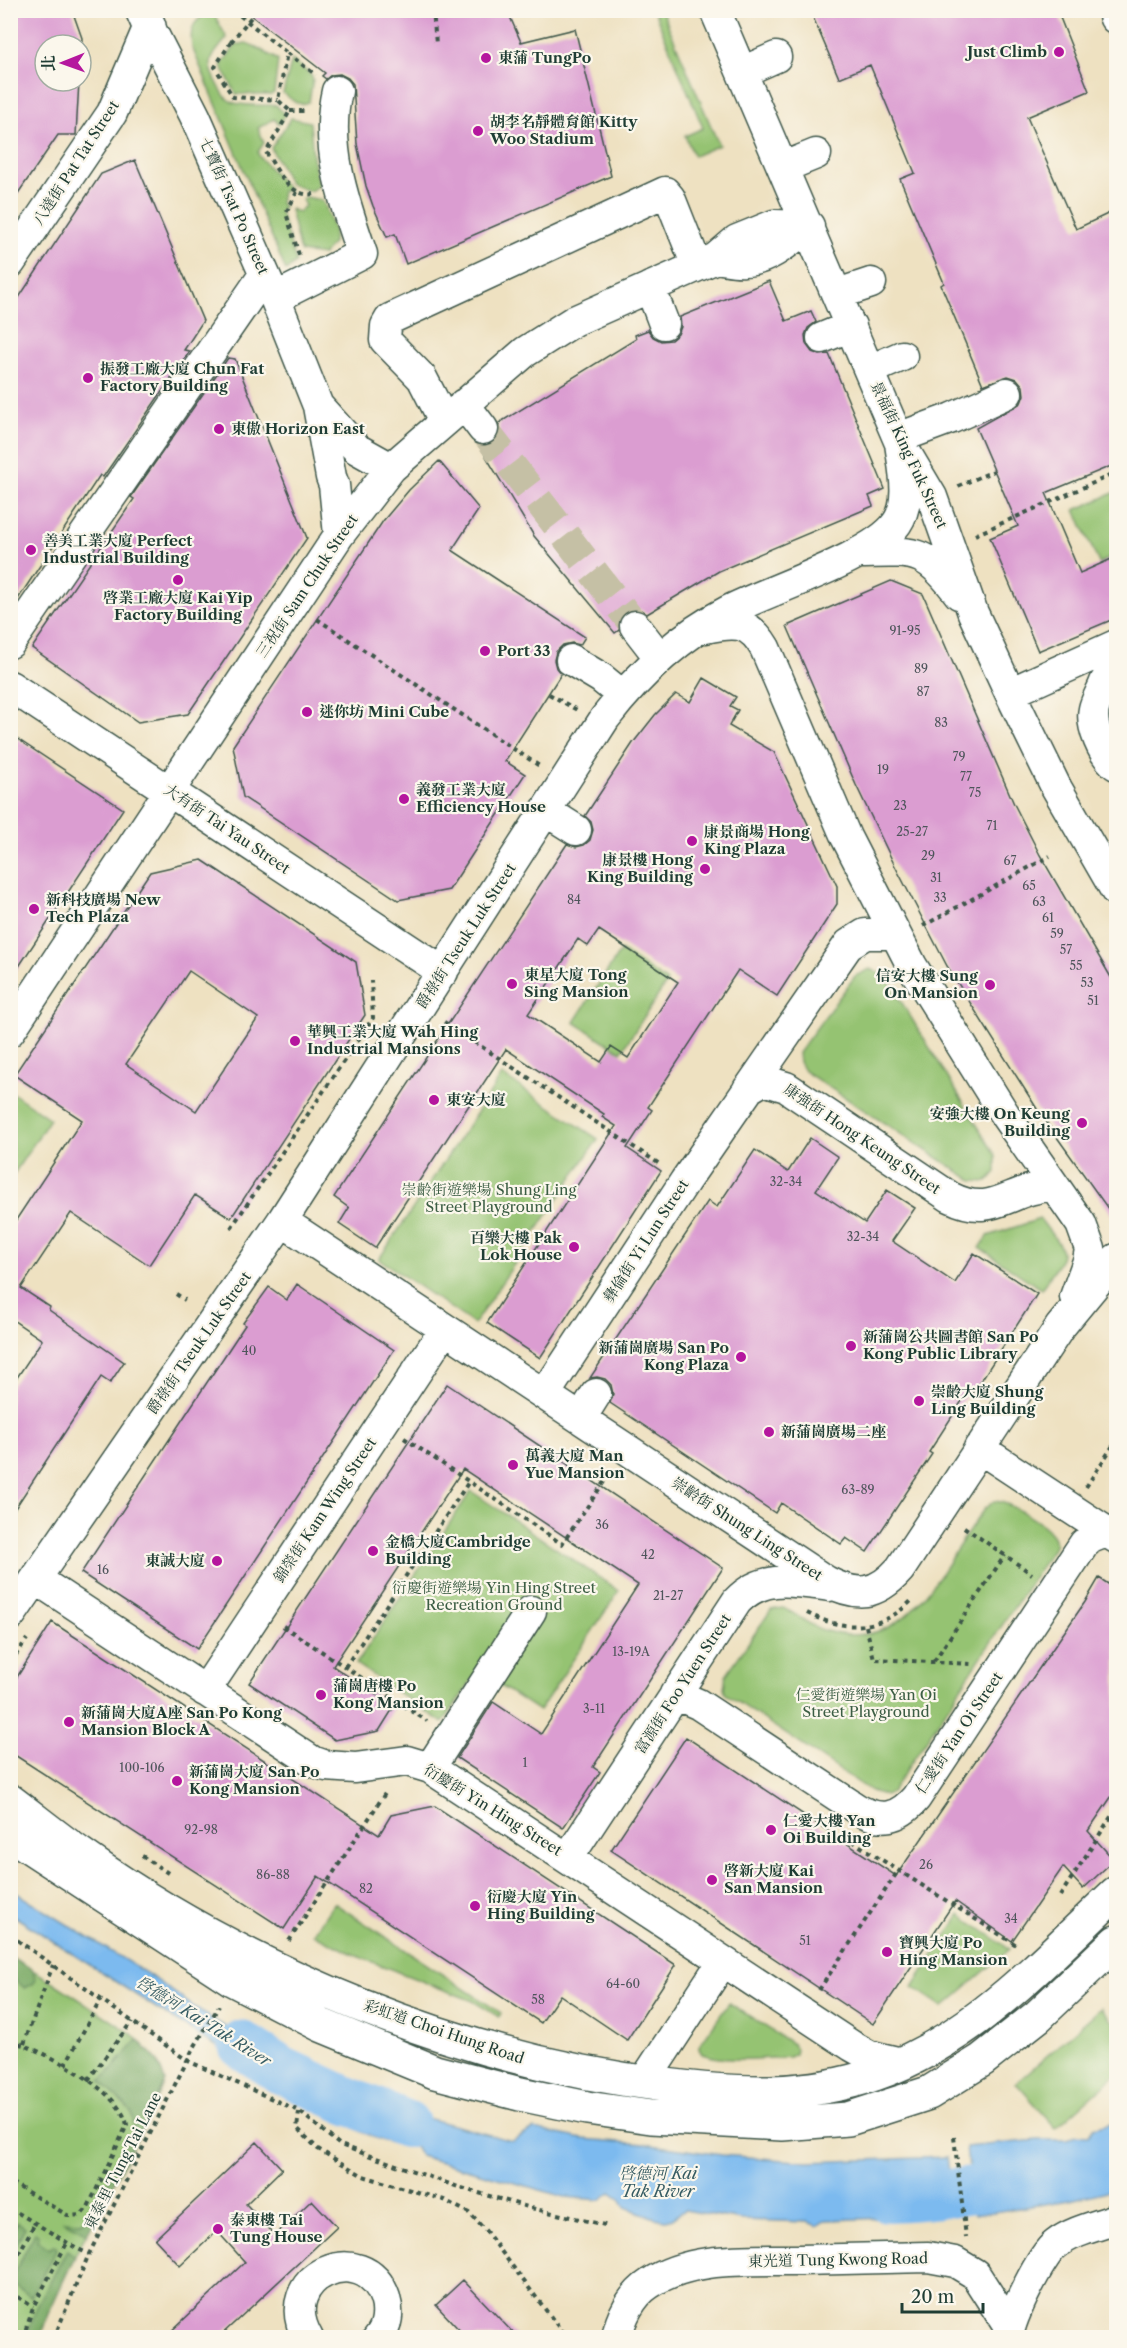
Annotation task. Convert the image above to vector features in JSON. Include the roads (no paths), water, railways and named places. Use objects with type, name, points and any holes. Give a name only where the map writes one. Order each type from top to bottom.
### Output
[{"type":"main road","points":[[1114,10],[1116,17]]},
{"type":"main road","name":"彩虹道 Choi Hung Road","points":[[10,1801],[81,1855],[197,1927],[289,1974],[398,2019],[466,2042],[574,2071],[643,2083],[723,2091],[778,2092],[840,2085],[902,2064],[960,2032],[987,2013],[1116,1893]]},
{"type":"main road","points":[[10,1834],[231,1978],[321,2025],[435,2073],[553,2101],[651,2117],[782,2124],[848,2119],[929,2093],[982,2060],[1038,2016],[1116,1942]]},
{"type":"street","name":"景福街 King Fuk Street","points":[[716,10],[899,440],[932,497],[973,613],[1056,786],[1115,887]]},
{"type":"street","name":"八達街 Pat Tat Street","points":[[16,244],[112,112],[149,16]]},
{"type":"street","name":"七寶街 Tsat Po Street","points":[[149,16],[195,116],[318,406],[334,485],[339,535]]},
{"type":"street","points":[[742,72],[776,57]]},
{"type":"street","points":[[10,643],[269,287],[313,279],[362,254],[340,183],[333,146],[332,112],[336,91]]},
{"type":"street","points":[[783,167],[816,154]]},
{"type":"street","points":[[483,429],[454,413],[385,340],[386,327],[390,319],[665,192],[706,262]]},
{"type":"street","name":"三祝街 Sam Chuk Street","points":[[11,1031],[339,535],[392,468],[525,352],[574,321],[706,262],[737,240],[774,225],[809,226]]},
{"type":"street","points":[[838,294],[871,283]]},
{"type":"street","points":[[650,287],[664,324]]},
{"type":"street","points":[[822,338],[851,326]]},
{"type":"street","points":[[870,370],[902,356]]},
{"type":"street","points":[[899,440],[1007,393]]},
{"type":"street","name":"七寶街 Tsat Po Street","points":[[318,406],[357,449],[392,468]]},
{"type":"street","name":"爵祿街 Tseuk Luk Street","points":[[10,1616],[282,1221],[605,718],[622,696],[659,657],[696,630],[759,596],[859,553],[889,531],[898,522],[902,510],[904,477],[899,440]]},
{"type":"street","name":"爵祿街 Tseuk Luk Street","points":[[859,553],[898,552],[925,558],[940,568],[973,613]]},
{"type":"street","points":[[696,630],[729,623],[745,627],[756,634],[765,648],[846,837],[908,931],[933,1004],[1081,1224],[1090,1249],[1088,1261],[1079,1289],[1060,1326]]},
{"type":"street","points":[[635,626],[659,657]]},
{"type":"street","points":[[1010,693],[1116,645]]},
{"type":"street","points":[[571,660],[601,678],[622,696]]},
{"type":"street","points":[[1116,678],[1105,682],[1093,711],[1097,738],[1116,765]]},
{"type":"street","name":"大有街 Tai Yau Street","points":[[10,686],[443,972]]},
{"type":"street","points":[[546,811],[576,830]]},
{"type":"street","points":[[748,1089],[849,944],[865,934],[908,931]]},
{"type":"street","name":"康強街 Hong Keung Street","points":[[748,1089],[763,1080],[786,1087],[963,1204],[974,1207],[986,1206],[1037,1186],[1054,1186]]},
{"type":"street","name":"彝倫街 Yi Lun Street","points":[[545,1394],[748,1089]]},
{"type":"street","name":"崇齡街 Shung Ling Street","points":[[282,1221],[545,1394],[589,1406],[839,1587],[852,1592],[865,1592],[879,1587],[900,1569],[1060,1326],[1116,1259]]},
{"type":"street","name":"錦榮街 Kam Wing Street","points":[[206,1691],[445,1329]]},
{"type":"street","points":[[979,1448],[1111,1535]]},
{"type":"street","name":"仁愛街 Yan Oi Street","points":[[675,1695],[698,1704],[856,1809],[875,1817],[894,1815],[903,1811],[916,1798],[1084,1544],[1090,1538],[1111,1535]]},
{"type":"street","name":"衍慶街 Yin Hing Street","points":[[36,1579],[299,1753],[326,1766],[355,1768],[407,1761],[430,1768],[852,2046],[876,2058],[902,2064]]},
{"type":"street","name":"富源街 Foo Yuen Street","points":[[568,1858],[737,1601],[747,1591],[755,1586],[777,1581],[839,1587]]},
{"type":"street","points":[[430,1768],[531,1611]]},
{"type":"street","points":[[643,2083],[723,1961]]},
{"type":"street","name":"東光道 Tung Kwong Road","points":[[1009,2332],[1024,2291],[1055,2244],[1116,2219]]},
{"type":"street","name":"東光道 Tung Kwong Road","points":[[618,2337],[619,2328],[630,2303],[648,2284],[669,2273],[712,2262],[928,2257],[955,2262],[975,2274],[1002,2313],[1009,2332]]},
{"type":"street","points":[[308,2337],[301,2324],[299,2310],[302,2296],[309,2283],[332,2268],[347,2266],[361,2270],[374,2278],[382,2290],[387,2305],[387,2320],[378,2337]]},
{"type":"water","name":"啓德河 Kai Tak River","points":[[10,1889],[151,1976],[204,2014],[301,2071],[294,2090],[204,2039],[11,1914]]},
{"type":"water","name":"啓德河 Kai Tak River","points":[[351,2086],[423,2117],[512,2141],[534,2129],[583,2139],[808,2162],[947,2157],[954,2211],[889,2218],[826,2220],[817,2226],[808,2222],[741,2220],[685,2210],[673,2218],[665,2220],[655,2218],[625,2207],[620,2198],[611,2192],[600,2200],[565,2197],[420,2156],[416,2147],[407,2141],[401,2145],[367,2134],[351,2126],[339,2115]]},
{"type":"water","points":[[1116,2122],[1116,2189],[1070,2200],[974,2215],[966,2147],[1038,2140],[1067,2140],[1075,2135],[1089,2136],[1093,2128]]},
{"type":"waterway","name":"啓德河 Kai Tak River","points":[[242,2045],[281,2070],[406,2124]]},
{"type":"waterway","name":"啓德河 Kai Tak River","points":[[887,2198],[945,2194],[1002,2186],[1116,2162]]},
{"type":"tunnel","points":[[483,429],[635,626]]},
{"type":"place","name":"Just Climb","points":[[1059,52]]},
{"type":"place","name":"東蒲 TungPo","points":[[486,58]]},
{"type":"place","name":"胡李名靜體育館 Kitty Woo Stadium","points":[[478,131]]},
{"type":"place","name":"振發工廠大廈 Chun Fat Factory Building","points":[[88,378]]},
{"type":"place","name":"東傲 Horizon East","points":[[219,429]]},
{"type":"place","name":"善美工業大廈 Perfect Industrial Building","points":[[31,550]]},
{"type":"place","name":"啓業工廠大廈 Kai Yip Factory Building","points":[[178,580]]},
{"type":"place","name":"Port 33","points":[[485,651]]},
{"type":"place","name":"迷你坊 Mini Cube","points":[[307,712]]},
{"type":"place","name":"義發工業大廈 Efficiency House","points":[[404,799]]},
{"type":"place","name":"康景商場 Hong King Plaza","points":[[692,841]]},
{"type":"place","name":"康景樓 Hong King Building","points":[[705,869]]},
{"type":"place","name":"新科技廣場 New Tech Plaza","points":[[34,909]]},
{"type":"place","name":"東星大廈 Tong Sing Mansion","points":[[512,984]]},
{"type":"place","name":"信安大樓 Sung On Mansion","points":[[990,985]]},
{"type":"place","name":"華興工業大廈 Wah Hing Industrial Mansions","points":[[295,1041]]},
{"type":"place","name":"東安大廈","points":[[434,1100]]},
{"type":"place","name":"安強大樓 On Keung Building","points":[[1082,1123]]},
{"type":"place","name":"百樂大樓 Pak Lok House","points":[[574,1247]]},
{"type":"place","name":"新蒲崗公共圖書館 San Po Kong Public Library","points":[[851,1346]]},
{"type":"place","name":"新蒲崗廣場 San Po Kong Plaza","points":[[741,1357]]},
{"type":"place","name":"崇齡大廈 Shung Ling Building","points":[[919,1401]]},
{"type":"place","name":"新蒲崗廣場二座","points":[[769,1432]]},
{"type":"place","name":"萬義大廈 Man Yue Mansion","points":[[513,1465]]},
{"type":"place","name":"金橋大廈Cambridge Building","points":[[373,1551]]},
{"type":"place","name":"東誠大廈","points":[[217,1561]]},
{"type":"place","name":"蒲崗唐樓 Po Kong Mansion","points":[[321,1695]]},
{"type":"place","name":"新蒲崗大廈A座 San Po Kong Mansion Block A","points":[[69,1722]]},
{"type":"place","name":"新蒲崗大廈 San Po Kong Mansion","points":[[177,1781]]},
{"type":"place","name":"仁愛大樓 Yan Oi Building","points":[[771,1830]]},
{"type":"place","name":"啓新大廈 Kai San Mansion","points":[[712,1880]]},
{"type":"place","name":"衍慶大廈 Yin Hing Building","points":[[475,1906]]},
{"type":"place","name":"寶興大廈 Po Hing Mansion","points":[[887,1952]]},
{"type":"place","name":"泰東樓 Tai Tung House","points":[[218,2229]]},
{"type":"park label","name":"崇齡街遊樂場 Shung Ling Street Playground","points":[[489,1198]]},
{"type":"park label","name":"衍慶街遊樂場 Yin Hing Street Recreation Ground","points":[[494,1596]]},
{"type":"park label","name":"仁愛街遊樂場 Yan Oi Street Playground","points":[[866,1704]]}]
